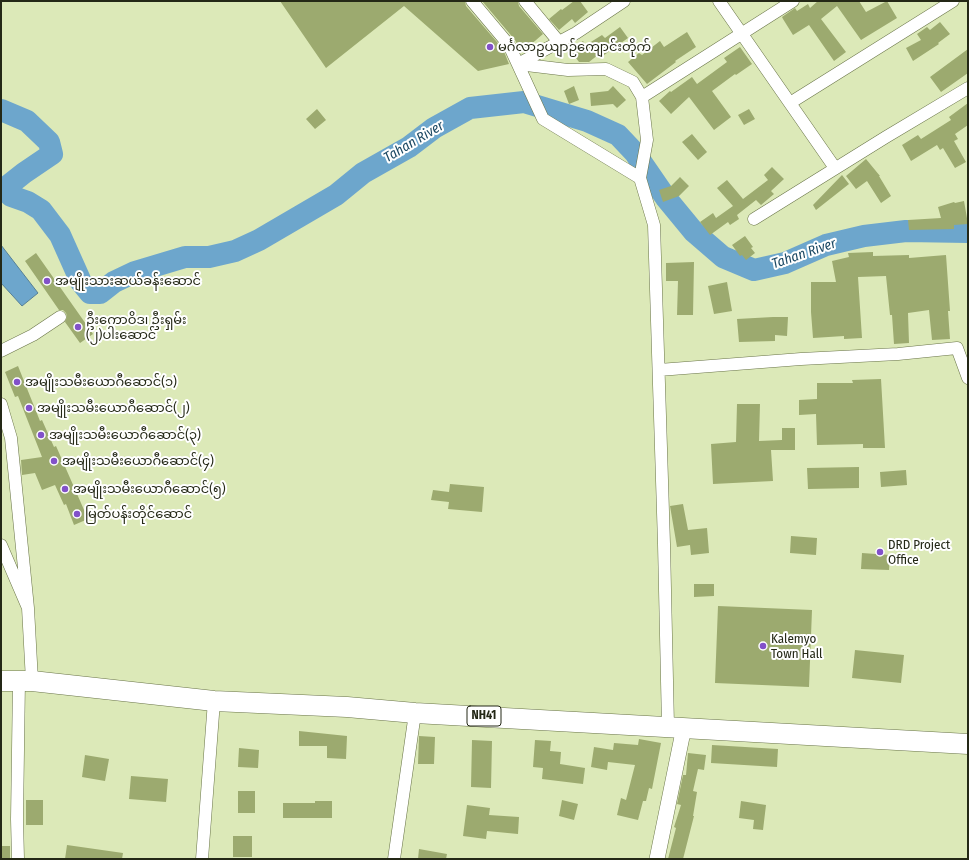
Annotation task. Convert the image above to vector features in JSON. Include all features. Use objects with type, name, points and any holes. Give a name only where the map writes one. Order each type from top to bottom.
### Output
[{"type":"highway","name":"NH41","points":[[17,681],[214,702],[347,707],[415,713],[968,744]]},
{"type":"street","points":[[472,1],[509,45],[543,119],[640,178]]},
{"type":"street","points":[[525,1],[559,42]]},
{"type":"street","points":[[719,1],[835,168]]},
{"type":"street","points":[[642,97],[793,1]]},
{"type":"street","points":[[790,103],[953,1]]},
{"type":"street","points":[[518,64],[576,33],[616,3]]},
{"type":"street","points":[[518,64],[568,70],[606,69],[633,82],[642,97],[647,140],[640,178],[654,225],[659,370],[676,727],[657,859]]},
{"type":"street","points":[[754,219],[835,168],[968,88]]},
{"type":"street","points":[[1,351],[33,335],[60,317]]},
{"type":"street","points":[[659,370],[801,359],[898,354],[957,348],[968,378]]},
{"type":"street","points":[[1,404],[11,438],[28,608],[17,681],[18,859]]},
{"type":"street","points":[[1,545],[28,608]]},
{"type":"street","points":[[202,859],[214,702]]},
{"type":"street","points":[[394,859],[415,713]]},
{"type":"water","points":[[1,245],[38,293],[22,306],[1,283]]},
{"type":"building","name":"မင်္ဂလာဥယျာဉ်ကျောင်းတိုက်","points":[[280,1],[465,1],[466,6],[503,49],[509,64],[478,71],[404,6],[326,68]]},
{"type":"building","points":[[482,1],[518,1],[519,6],[543,34],[521,53],[515,40]]},
{"type":"building","points":[[574,1],[580,1],[588,12],[575,23],[572,19],[559,30],[549,19]]},
{"type":"building","points":[[818,1],[859,1],[866,12],[887,1],[897,18],[861,40],[837,6],[821,19],[846,52],[834,61],[809,25],[793,35],[782,17],[795,8],[797,11],[808,4],[810,8]]},
{"type":"building","points":[[940,22],[950,34],[938,43],[939,44],[913,61],[906,48],[921,40],[917,34],[927,27],[930,30]]},
{"type":"building","points":[[620,27],[628,38],[600,58],[598,55],[589,62],[579,62],[570,50],[583,41],[586,45],[602,35],[605,38]]},
{"type":"building","points":[[687,32],[696,47],[675,61],[676,62],[647,84],[628,62],[639,53],[642,55],[660,41],[664,47]]},
{"type":"building","points":[[740,47],[752,64],[736,75],[735,74],[712,91],[731,117],[714,130],[689,97],[671,114],[659,101],[670,91],[671,92],[692,77],[697,84],[727,62],[724,58]]},
{"type":"building","points":[[968,49],[968,73],[941,92],[930,77]]},
{"type":"building","points":[[574,86],[579,100],[569,104],[564,91]]},
{"type":"building","points":[[613,86],[626,100],[617,108],[613,104],[591,106],[590,93],[608,91]]},
{"type":"building","points":[[968,103],[968,125],[955,134],[958,139],[954,141],[966,162],[955,168],[943,148],[940,150],[937,145],[911,161],[902,145],[918,135],[921,139],[951,120],[949,117]]},
{"type":"building","points":[[317,109],[326,120],[315,129],[306,119]]},
{"type":"building","points":[[749,109],[755,119],[744,125],[738,115]]},
{"type":"building","points":[[692,134],[707,152],[698,160],[682,142]]},
{"type":"building","points":[[866,159],[880,176],[891,196],[881,203],[867,181],[856,189],[846,176]]},
{"type":"building","points":[[772,167],[784,179],[771,191],[774,194],[761,205],[756,200],[737,215],[739,219],[730,225],[728,222],[710,235],[700,222],[713,213],[716,218],[733,206],[717,188],[727,180],[743,199],[768,180],[764,175]]},
{"type":"building","points":[[842,175],[849,184],[816,210],[813,205]]},
{"type":"building","points":[[680,177],[689,186],[679,196],[663,202],[659,190],[671,186]]},
{"type":"building","points":[[964,201],[968,224],[954,225],[954,229],[909,230],[908,220],[941,218],[938,207],[954,202]]},
{"type":"building","points":[[745,236],[753,247],[751,248],[755,253],[746,260],[742,255],[740,256],[732,245]]},
{"type":"building","points":[[873,252],[873,256],[909,255],[909,258],[946,255],[950,311],[948,311],[950,339],[932,340],[929,310],[908,313],[909,343],[894,344],[892,315],[890,315],[886,276],[858,277],[862,338],[844,339],[844,336],[813,338],[811,282],[836,282],[832,261],[849,257],[848,253]]},
{"type":"building","points":[[36,253],[93,334],[80,343],[65,322],[67,317],[66,313],[63,310],[59,310],[25,261]]},
{"type":"building","points":[[694,262],[693,315],[677,315],[678,281],[666,281],[666,263]]},
{"type":"building","points":[[727,282],[732,311],[714,314],[708,286]]},
{"type":"building","points":[[788,317],[787,336],[775,335],[775,341],[739,342],[737,319]]},
{"type":"building","points":[[18,366],[40,421],[42,420],[54,447],[56,446],[88,519],[74,525],[66,504],[64,505],[55,485],[42,490],[35,473],[22,475],[21,460],[42,457],[18,396],[15,397],[5,372]]},
{"type":"building","points":[[881,379],[885,448],[863,448],[863,444],[817,445],[816,414],[799,415],[799,400],[817,399],[817,383],[853,383],[852,380]]},
{"type":"building","points":[[737,404],[760,404],[759,441],[782,440],[782,428],[795,428],[795,450],[771,450],[773,481],[713,484],[711,444],[736,442]]},
{"type":"building","points":[[859,467],[859,488],[808,489],[807,468]]},
{"type":"building","points":[[906,470],[907,485],[881,487],[880,472]]},
{"type":"building","points":[[450,484],[484,487],[482,512],[448,509],[449,502],[431,500],[433,490],[449,492]]},
{"type":"building","points":[[683,504],[688,530],[707,528],[709,553],[691,555],[690,545],[677,547],[670,506]]},
{"type":"building","points":[[791,536],[817,538],[816,555],[790,553]]},
{"type":"building","points":[[862,553],[890,555],[889,570],[861,569]]},
{"type":"building","points":[[694,584],[714,584],[714,596],[694,597]]},
{"type":"building","name":"Kalemyo Town Hall","points":[[718,606],[812,610],[809,687],[715,683]]},
{"type":"building","points":[[855,650],[904,655],[901,683],[852,678]]},
{"type":"building","points":[[299,731],[347,736],[346,759],[327,758],[327,746],[299,746]]},
{"type":"building","points":[[419,736],[435,737],[434,764],[418,764]]},
{"type":"building","points":[[639,739],[661,743],[652,789],[649,788],[646,801],[643,801],[638,820],[617,815],[621,798],[626,800],[635,765],[608,762],[607,770],[591,767],[594,747],[613,750],[614,743],[638,745]]},
{"type":"building","points":[[472,740],[492,741],[491,788],[471,787]]},
{"type":"building","points":[[535,740],[551,741],[550,751],[561,752],[560,764],[585,768],[583,784],[542,779],[543,768],[533,767]]},
{"type":"building","points":[[712,745],[778,749],[777,767],[711,763]]},
{"type":"building","points":[[239,748],[259,750],[258,768],[238,767]]},
{"type":"building","points":[[688,753],[706,755],[704,770],[698,769],[693,791],[697,792],[694,816],[683,859],[668,859],[676,828],[674,827],[681,805],[677,804],[683,775],[686,775]]},
{"type":"building","points":[[85,755],[109,759],[105,781],[82,777]]},
{"type":"building","points":[[131,776],[168,779],[166,802],[129,799]]},
{"type":"building","points":[[238,791],[255,791],[255,813],[238,813]]},
{"type":"building","points":[[26,800],[43,800],[43,825],[26,825]]},
{"type":"building","points":[[562,800],[578,804],[574,820],[559,816]]},
{"type":"building","points":[[315,801],[332,801],[332,818],[283,818],[283,803],[315,803]]},
{"type":"building","points":[[741,801],[766,805],[763,830],[753,829],[754,820],[739,818]]},
{"type":"building","points":[[467,805],[490,808],[489,815],[519,817],[518,834],[487,831],[486,839],[463,836]]},
{"type":"building","points":[[233,836],[252,836],[252,857],[233,857]]},
{"type":"building","points":[[67,845],[123,853],[122,859],[65,859]]},
{"type":"building","points":[[1,846],[10,846],[10,859],[1,859]]},
{"type":"building","points":[[419,849],[447,854],[446,859],[418,859]]},
{"type":"waterway","name":"Tahan River","points":[[1,110],[27,121],[49,142],[52,154],[4,189],[11,196],[28,202],[41,210],[60,235],[81,282],[90,293],[100,293],[114,282],[135,272],[185,257],[209,257],[235,251],[259,240],[336,195],[363,173],[409,147],[434,128],[470,108],[524,102],[587,121],[618,135],[635,153],[666,198],[694,232],[723,257],[754,270],[785,263],[826,245],[864,236],[906,231],[968,232]]},
{"type":"place","name":"မင်္ဂလာဥယျာဉ်ကျောင်းတိုက်","points":[[490,47]]},
{"type":"place","name":"အမျိုးသားဆယ်ခန်းဆောင်","points":[[47,281]]},
{"type":"place","name":"ဦးကောဝိဒ၊ ဦးရှမ်း (၂)ပါးဆောင်","points":[[78,327]]},
{"type":"place","name":"အမျိုးသမီးယောဂီဆောင်(၁)","points":[[17,382]]},
{"type":"place","name":"အမျိုးသမီးယောဂီဆောင်(၂)","points":[[29,408]]},
{"type":"place","name":"အမျိုးသမီးယောဂီဆောင်(၃)","points":[[41,435]]},
{"type":"place","name":"အမျိုးသမီးယောဂီဆောင်(၄)","points":[[54,461]]},
{"type":"place","name":"အမျိုးသမီးယောဂီဆောင်(၅)","points":[[65,489]]},
{"type":"place","name":"မြတ်ပန်းတိုင်ဆောင်","points":[[77,514]]},
{"type":"place","name":"DRD Project Office","points":[[880,552]]},
{"type":"place","name":"Kalemyo Town Hall","points":[[763,646]]}]
